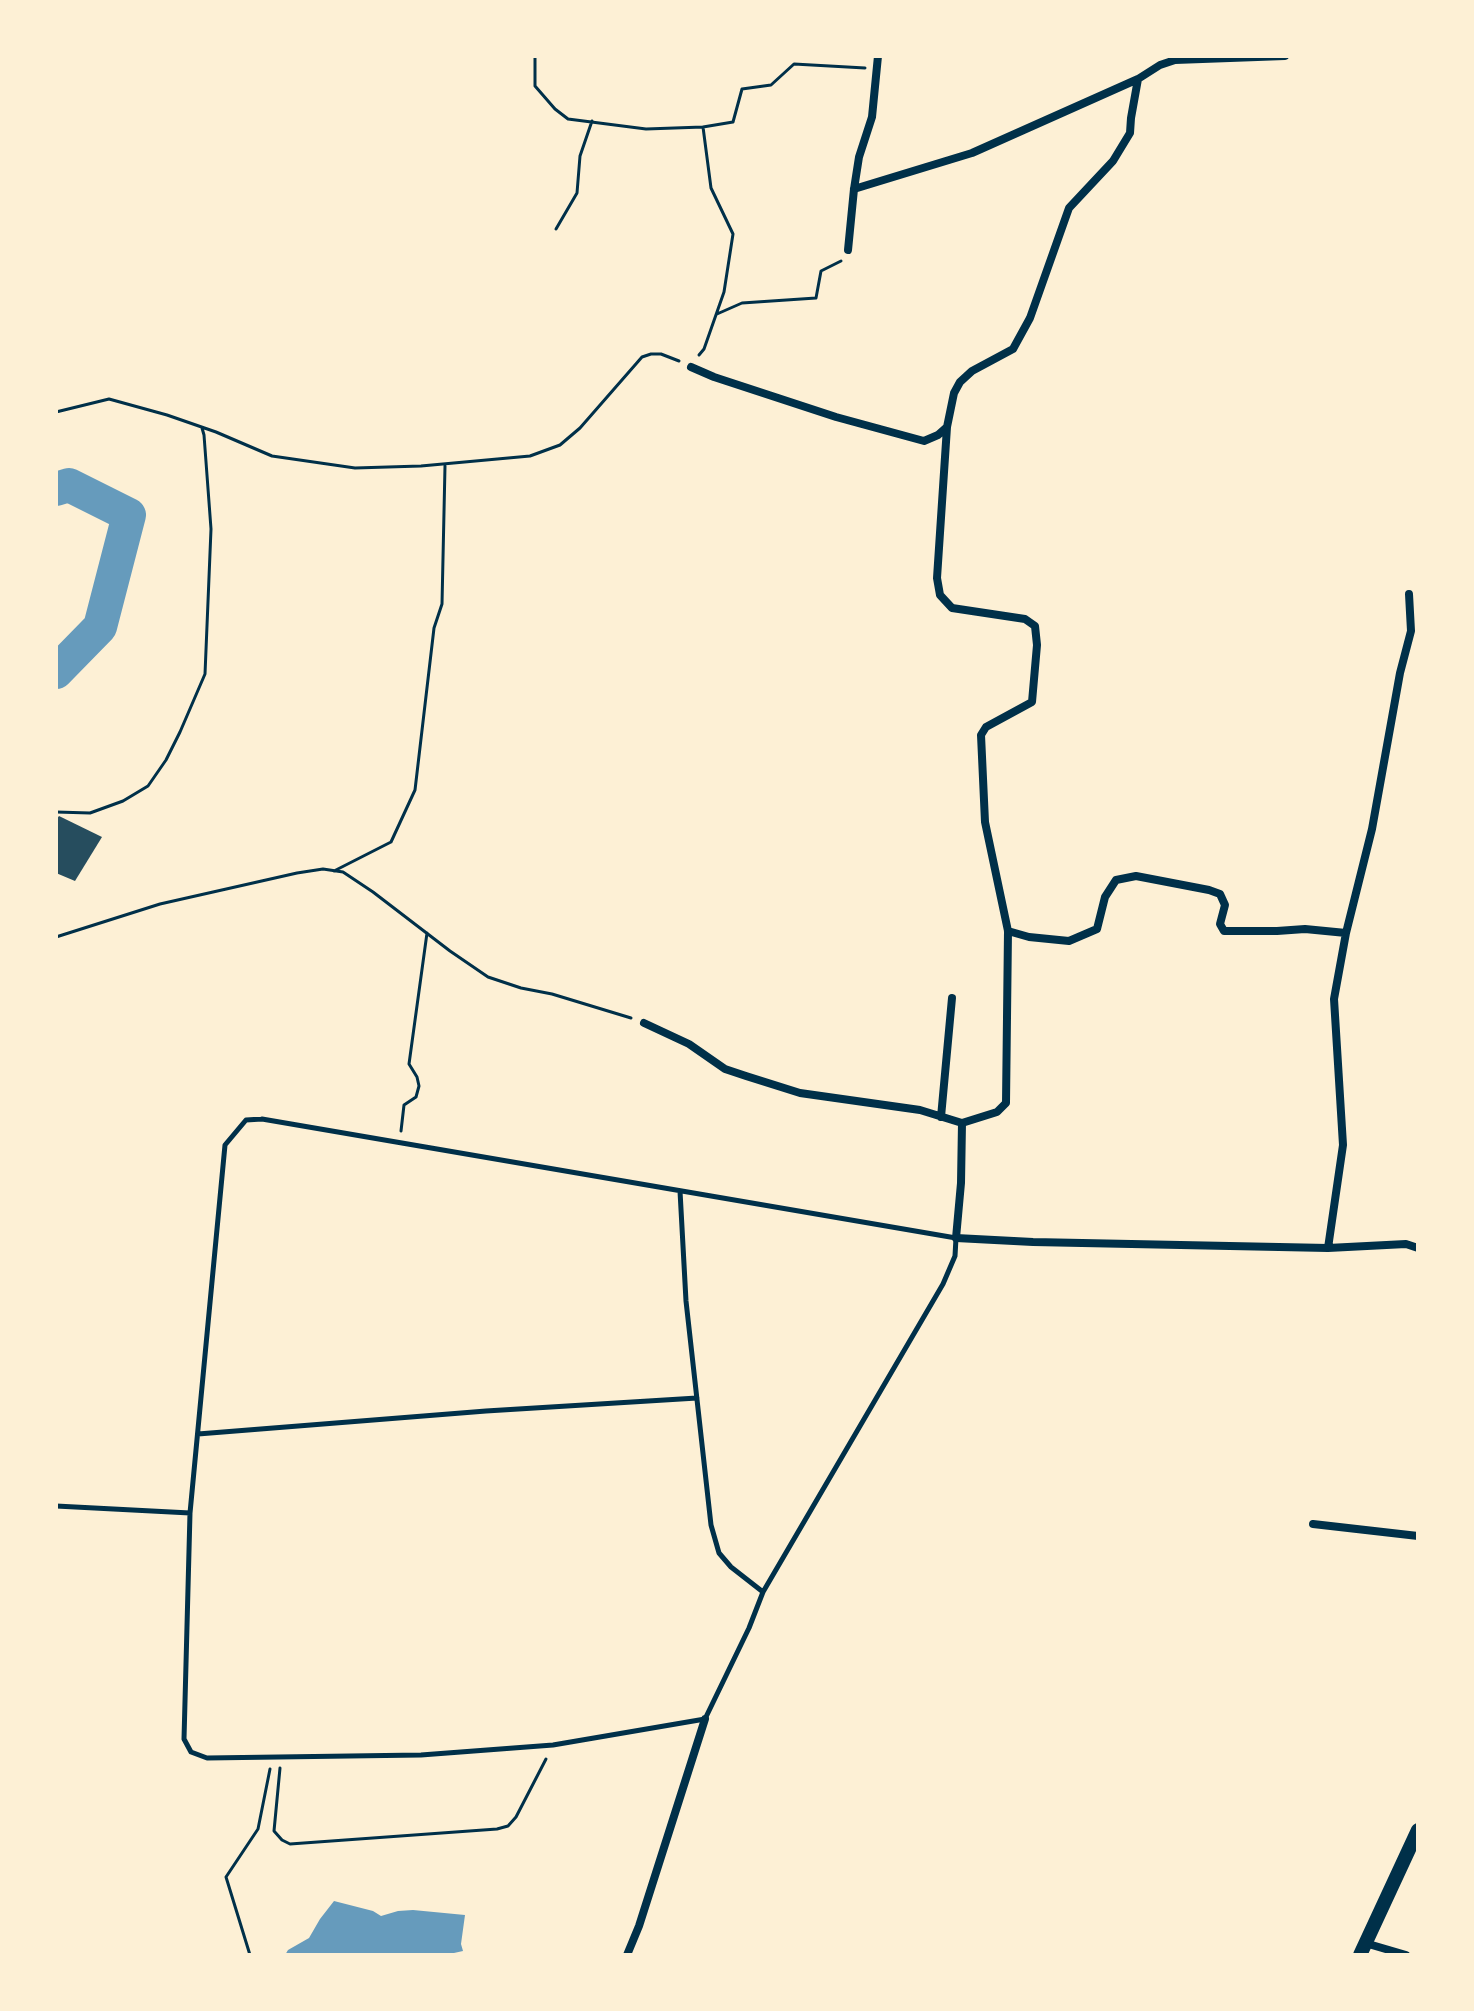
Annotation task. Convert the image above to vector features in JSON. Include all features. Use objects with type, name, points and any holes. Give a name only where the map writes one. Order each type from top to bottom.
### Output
[{"type":"main road","points":[[1362,1949],[1418,1830]]},
{"type":"street","points":[[848,250],[859,157],[872,117],[878,56]]},
{"type":"street","points":[[854,189],[972,153],[1175,60],[1285,56]]},
{"type":"street","points":[[644,1023],[689,1044],[725,1069],[800,1093],[920,1110],[962,1123],[997,1112],[1006,1103],[1008,931],[985,822],[981,735],[986,727],[1032,702],[1037,645],[1035,626],[1025,619],[952,608],[940,595],[937,578],[947,427],[954,393],[960,382],[972,371],[1013,349],[1030,318],[1069,208],[1113,161],[1130,133],[1138,79]]},
{"type":"street","points":[[691,367],[836,417],[924,441],[947,427]]},
{"type":"street","points":[[1328,1248],[1343,1145],[1334,999],[1411,631],[1409,594]]},
{"type":"street","points":[[1008,931],[1029,937],[1069,941],[1097,929],[1105,897],[1116,880],[1136,876],[1220,894],[1225,905],[1220,924],[1224,931],[1305,929],[1346,933]]},
{"type":"street","points":[[941,1117],[952,998]]},
{"type":"street","points":[[962,1123],[956,1238],[1328,1248],[1406,1244],[1418,1248]]},
{"type":"street","points":[[1313,1524],[1418,1536]]},
{"type":"street","points":[[627,1955],[705,1719]]},
{"type":"street","points":[[1362,1949],[1406,1955]]},
{"type":"lane","points":[[262,1119],[400,1142],[956,1238],[955,1256],[943,1284],[763,1592],[705,1719],[553,1745],[421,1755],[207,1758],[191,1752],[184,1739],[190,1513],[225,1145],[246,1120],[262,1119]]},
{"type":"lane","points":[[680,1191],[686,1301],[711,1525],[719,1553],[731,1567],[763,1592]]},
{"type":"lane","points":[[198,1434],[697,1398]]},
{"type":"lane","points":[[56,1506],[190,1513]]},
{"type":"path","points":[[535,56],[535,86],[568,119],[646,129],[703,127],[733,122],[742,89],[771,85],[794,64],[876,69]]},
{"type":"path","points":[[556,229],[577,193],[580,156],[592,121]]},
{"type":"path","points":[[56,412],[109,399],[167,415],[272,456],[355,468],[421,466],[530,456],[560,445],[580,428],[642,357],[661,354],[691,367],[704,349],[724,292],[733,234],[711,188],[703,127]]},
{"type":"path","points":[[717,314],[742,303],[816,298],[821,271],[841,262],[848,250]]},
{"type":"path","points":[[56,812],[90,813],[123,801],[148,786],[166,760],[205,674],[211,529],[202,428]]},
{"type":"path","points":[[334,871],[391,842],[415,790],[434,628],[442,604],[445,464]]},
{"type":"path","points":[[56,937],[160,904],[310,870],[343,872],[488,977],[604,1008],[644,1023]]},
{"type":"path","points":[[56,881],[56,895]]},
{"type":"path","points":[[400,1142],[404,1105],[416,1097],[419,1086],[409,1064],[427,933]]},
{"type":"path","points":[[281,1758],[274,1831],[290,1844],[508,1826],[516,1817],[553,1745]]},
{"type":"path","points":[[250,1955],[226,1877],[258,1829],[272,1758]]},
{"type":"water","points":[[334,1901],[381,1916],[413,1910],[465,1915],[463,1951],[454,1955],[285,1955],[309,1938]]},
{"type":"building","points":[[59,816],[102,837],[75,881],[56,873],[56,820]]},
{"type":"waterway","points":[[56,489],[69,485],[129,515],[100,627],[56,672]]}]
